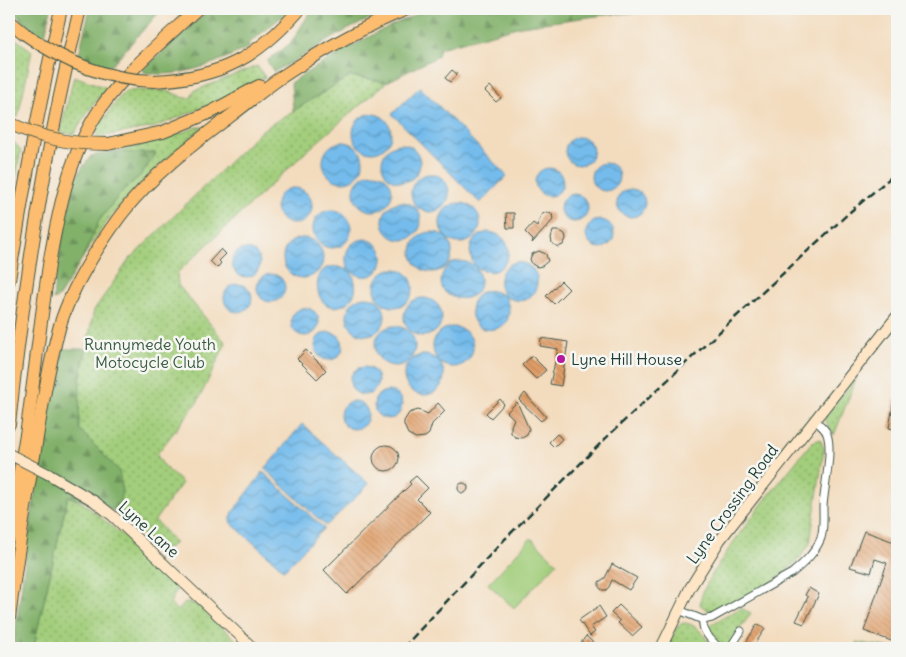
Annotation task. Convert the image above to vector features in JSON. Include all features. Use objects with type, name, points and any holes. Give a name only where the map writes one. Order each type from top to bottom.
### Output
[{"type":"highway","points":[[9,280],[25,179],[61,9]]},
{"type":"highway","points":[[9,424],[14,374],[36,221],[62,83],[80,9]]},
{"type":"highway","points":[[9,536],[47,278],[69,172],[85,134],[114,89],[197,9]]},
{"type":"highway","points":[[9,21],[58,56],[88,69],[117,77],[154,81],[193,77],[223,68],[255,51],[280,32],[300,9]]},
{"type":"highway","points":[[9,619],[20,534],[46,383],[61,324],[77,284],[98,247],[121,214],[170,163],[280,78],[386,18],[408,9]]},
{"type":"highway","points":[[9,123],[37,135],[58,140],[85,144],[108,144],[164,132],[211,112],[258,87],[280,78]]},
{"type":"street","name":"Lyne Crossing Road","points":[[661,648],[679,610],[720,540],[897,316]]},
{"type":"street","points":[[679,610],[702,620],[716,616],[792,573],[804,564],[814,552],[821,538],[823,525],[829,447],[826,433],[814,420]]},
{"type":"street","name":"Lyne Lane","points":[[9,454],[94,501],[113,516],[253,648]]},
{"type":"street","points":[[702,620],[702,625],[706,632],[719,648]]},
{"type":"street","points":[[730,648],[741,631]]},
{"type":"green space","points":[[9,9],[51,9],[44,39],[28,26]]},
{"type":"green space","points":[[90,9],[162,9],[109,68],[78,57]]},
{"type":"green space","points":[[210,9],[291,9],[247,45],[250,47],[218,61],[185,72],[154,74],[142,71]]},
{"type":"green space","points":[[312,9],[389,9],[345,31],[274,72],[267,61],[291,43]]},
{"type":"green space","points":[[429,9],[692,9],[604,15],[521,26],[440,48],[438,56],[387,82],[350,76],[293,111],[291,82],[376,33]]},
{"type":"green space","points":[[9,34],[32,51],[18,117],[9,116]]},
{"type":"green space","points":[[257,66],[265,77],[214,103],[155,127],[98,137],[96,130],[123,93],[130,90],[168,91],[185,98],[191,98],[194,91]]},
{"type":"green space","points":[[74,76],[107,88],[92,106],[74,134],[60,132]]},
{"type":"green space","name":"Runnymede Youth Motocycle Club","points":[[350,76],[387,82],[308,150],[177,273],[178,285],[226,343],[198,401],[157,454],[164,466],[182,483],[155,520],[175,543],[164,551],[159,550],[111,506],[68,443],[94,310],[129,260],[262,130]]},
{"type":"green space","points":[[197,127],[203,127],[171,154],[122,203],[82,259],[99,221],[123,190],[140,176],[156,154],[111,152],[154,142]]},
{"type":"green space","points":[[9,137],[21,150],[9,215]]},
{"type":"green space","points":[[111,152],[156,153],[140,176],[123,190],[99,221],[82,259],[59,297],[53,300],[56,269],[75,178],[91,156]]},
{"type":"green space","points":[[61,349],[86,349],[80,376],[79,429],[119,471],[122,490],[118,512],[68,496],[34,648],[13,648],[33,505]]},
{"type":"green space","points":[[857,377],[834,435],[825,420],[825,416]]},
{"type":"green space","points":[[820,439],[824,449],[810,543],[802,556],[780,576],[713,613],[700,605],[702,594],[707,584],[740,532],[812,442]]},
{"type":"green space","points":[[68,496],[86,505],[162,568],[177,588],[170,604],[178,611],[185,603],[197,604],[245,648],[34,648]]},
{"type":"green space","points":[[531,538],[557,563],[514,608],[488,584]]},
{"type":"green space","points":[[741,608],[751,613],[728,647],[724,646],[715,639],[708,626]]},
{"type":"green space","points":[[683,623],[697,628],[713,648],[667,648],[676,628]]},
{"type":"green space","points":[[856,642],[892,648],[862,648]]},
{"type":"water","points":[[420,87],[507,176],[480,203],[392,114]]},
{"type":"water","points":[[372,114],[386,119],[391,133],[386,147],[372,152],[358,147],[353,133],[358,119]]},
{"type":"water","points":[[579,137],[589,141],[593,151],[589,161],[579,165],[569,161],[565,151],[569,141]]},
{"type":"water","points":[[343,142],[357,148],[363,162],[357,176],[343,182],[329,176],[323,162],[329,148]]},
{"type":"water","points":[[401,144],[408,145],[414,150],[419,156],[419,170],[414,176],[408,181],[401,182],[394,181],[388,176],[383,170],[382,163],[383,156],[388,150],[394,145]]},
{"type":"water","points":[[605,163],[615,167],[619,177],[615,187],[605,191],[595,187],[591,177],[595,167]]},
{"type":"water","points":[[549,168],[559,172],[563,182],[559,192],[549,196],[539,192],[535,182],[539,172]]},
{"type":"water","points":[[373,173],[387,178],[392,192],[387,206],[373,211],[359,206],[354,192],[359,178]]},
{"type":"water","points":[[430,174],[444,179],[449,193],[444,207],[430,212],[416,207],[411,193],[416,179]]},
{"type":"water","points":[[294,188],[307,193],[312,206],[307,219],[294,224],[281,219],[276,206],[281,193]]},
{"type":"water","points":[[631,189],[641,193],[645,203],[641,213],[631,217],[621,213],[617,203],[621,193]]},
{"type":"water","points":[[574,194],[584,198],[588,208],[584,218],[574,222],[564,218],[560,208],[564,198]]},
{"type":"water","points":[[402,202],[416,207],[421,221],[416,235],[402,240],[388,235],[383,221],[388,207]]},
{"type":"water","points":[[460,203],[474,209],[480,223],[474,237],[460,243],[446,237],[440,223],[446,209]]},
{"type":"water","points":[[332,210],[346,215],[351,229],[346,243],[332,248],[318,243],[313,229],[318,215]]},
{"type":"water","points":[[600,220],[610,224],[614,234],[610,244],[600,248],[590,244],[586,234],[590,224]]},
{"type":"water","points":[[432,232],[446,238],[452,252],[446,266],[432,272],[418,266],[412,252],[418,238]]},
{"type":"water","points":[[488,232],[499,235],[506,242],[508,250],[503,266],[496,271],[487,271],[476,267],[470,251],[473,241]]},
{"type":"water","points":[[303,238],[317,244],[323,258],[317,272],[303,278],[289,272],[283,258],[289,244]]},
{"type":"water","points":[[365,239],[375,243],[381,250],[382,266],[370,276],[361,276],[350,271],[353,275],[355,289],[349,301],[333,307],[325,303],[319,295],[317,286],[319,276],[325,269],[335,267],[349,271],[346,255],[350,246],[359,240]]},
{"type":"water","points":[[246,249],[256,253],[260,263],[256,273],[246,277],[236,273],[232,263],[236,253]]},
{"type":"water","points":[[462,261],[476,267],[480,281],[478,290],[471,296],[453,297],[445,292],[441,284],[443,273],[449,265],[453,262]]},
{"type":"water","points":[[516,262],[527,265],[534,271],[537,278],[536,287],[526,299],[516,300],[505,296],[509,311],[507,320],[500,327],[483,329],[475,323],[472,315],[472,306],[475,298],[481,292],[491,291],[504,296],[500,285],[501,276],[506,267]]},
{"type":"water","points":[[394,269],[408,274],[413,288],[408,302],[394,307],[380,302],[375,288],[380,274]]},
{"type":"water","points":[[271,274],[281,278],[285,288],[281,298],[271,302],[261,298],[257,288],[261,278]]},
{"type":"water","points":[[238,284],[248,288],[252,298],[248,308],[238,312],[228,308],[224,298],[228,288]]},
{"type":"water","points":[[366,297],[380,302],[385,316],[380,330],[366,335],[352,330],[347,316],[352,302]]},
{"type":"water","points":[[423,298],[437,303],[442,317],[437,331],[423,336],[409,331],[404,317],[409,303]]},
{"type":"water","points":[[305,308],[315,312],[319,322],[315,332],[305,336],[295,332],[291,322],[295,312]]},
{"type":"water","points":[[395,326],[409,332],[415,346],[409,360],[395,366],[381,360],[375,346],[381,332]]},
{"type":"water","points":[[453,327],[467,333],[473,347],[467,361],[453,367],[439,361],[433,347],[439,333]]},
{"type":"water","points":[[329,332],[339,336],[343,346],[339,356],[329,360],[319,356],[315,346],[319,336]]},
{"type":"water","points":[[420,355],[428,355],[435,358],[441,364],[444,375],[441,386],[435,392],[428,395],[420,395],[413,392],[407,386],[404,379],[404,371],[407,364],[413,358]]},
{"type":"water","points":[[364,367],[374,371],[378,381],[374,391],[364,395],[354,391],[350,381],[354,371]]},
{"type":"water","points":[[388,391],[398,395],[402,405],[398,415],[388,419],[378,415],[374,405],[378,395]]},
{"type":"water","points":[[354,401],[364,405],[368,415],[364,425],[354,429],[344,425],[340,415],[344,405]]},
{"type":"water","points":[[302,424],[369,484],[326,526],[265,469]]},
{"type":"water","points":[[263,472],[324,528],[284,570],[230,522],[233,512]]},
{"type":"building","points":[[452,70],[457,74],[450,82],[445,78]]},
{"type":"building","points":[[490,86],[501,98],[496,102],[485,91]]},
{"type":"building","points":[[546,212],[552,214],[553,220],[532,243],[533,240],[525,232],[533,223],[537,226],[541,215]]},
{"type":"building","points":[[506,213],[514,213],[514,228],[507,228]]},
{"type":"building","points":[[553,231],[560,231],[565,234],[566,239],[563,245],[558,247],[552,243]]},
{"type":"building","points":[[221,249],[226,254],[219,261],[221,263],[217,268],[210,261]]},
{"type":"building","points":[[539,251],[546,254],[548,261],[542,266],[537,267],[532,264],[530,259],[532,254]]},
{"type":"building","points":[[561,281],[569,289],[554,304],[546,296]]},
{"type":"building","name":"Lyne Hill House","points":[[541,338],[568,342],[561,386],[550,384],[558,349],[540,346]]},
{"type":"building","points":[[306,350],[326,370],[317,379],[297,359]]},
{"type":"building","points":[[532,356],[546,370],[536,379],[522,365]]},
{"type":"building","points":[[525,393],[546,417],[541,421],[519,400]]},
{"type":"building","points":[[500,399],[504,404],[491,418],[486,413]]},
{"type":"building","points":[[894,400],[897,401],[897,430],[889,428]]},
{"type":"building","points":[[517,402],[529,429],[527,435],[522,438],[515,437],[511,433],[514,419],[507,412]]},
{"type":"building","points":[[438,403],[445,411],[432,424],[429,434],[425,437],[416,438],[408,434],[404,421],[409,413],[418,410],[428,414]]},
{"type":"building","points":[[557,434],[562,439],[554,447],[549,442]]},
{"type":"building","points":[[386,445],[395,449],[399,458],[395,467],[386,471],[377,467],[373,458],[377,449]]},
{"type":"building","points":[[416,476],[428,488],[417,499],[430,512],[347,594],[324,570],[411,484],[409,482]]},
{"type":"building","points":[[461,483],[465,483],[468,488],[467,492],[461,493],[458,490],[458,486]]},
{"type":"building","points":[[864,531],[897,543],[897,643],[864,631],[887,563],[875,559],[871,573],[850,567]]},
{"type":"building","points":[[612,564],[637,578],[629,590],[612,580],[606,590],[602,590],[599,587],[599,582],[605,578]]},
{"type":"building","points":[[809,588],[819,594],[804,624],[796,621],[808,597],[805,595]]},
{"type":"building","points":[[619,605],[642,627],[632,636],[618,623],[620,621],[611,613]]},
{"type":"building","points":[[599,606],[606,617],[591,627],[595,632],[590,636],[579,620]]},
{"type":"building","points":[[757,624],[765,629],[752,648],[743,648]]},
{"type":"building","points":[[586,636],[599,648],[587,648],[581,643]]},
{"type":"railway","points":[[403,648],[505,539],[608,436],[850,212],[897,172]]},
{"type":"place","name":"Lyne Hill House","points":[[561,359]]}]
